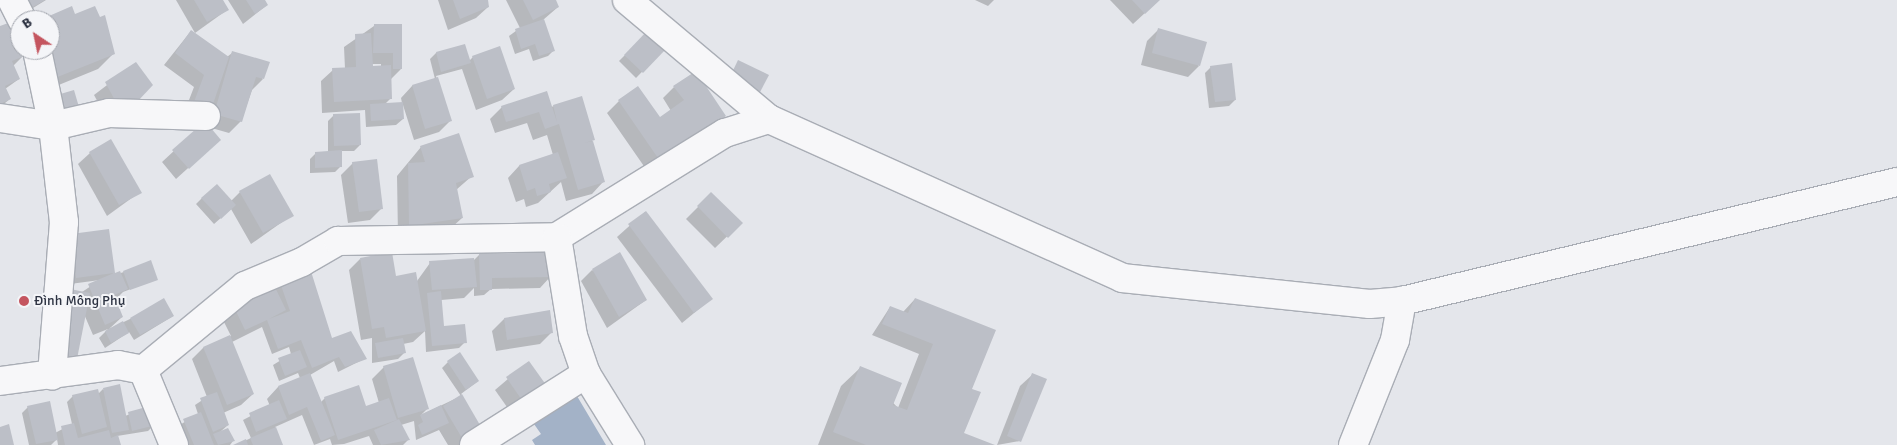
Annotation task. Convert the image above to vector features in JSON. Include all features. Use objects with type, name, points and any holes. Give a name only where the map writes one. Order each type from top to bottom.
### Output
[{"type":"street","points":[[627,0],[768,119],[1122,278],[1344,303],[1402,301],[1897,182]]},
{"type":"street","points":[[39,60],[53,126],[64,258],[52,376]]},
{"type":"street","points":[[0,118],[53,126],[109,113],[206,116]]},
{"type":"street","points":[[143,370],[245,286],[302,262],[338,241],[557,237],[725,133],[768,119]]},
{"type":"street","points":[[557,237],[573,336],[586,374],[630,445]]},
{"type":"street","points":[[1353,445],[1395,340],[1402,301]]},
{"type":"street","points":[[0,381],[52,376],[118,365],[143,370]]},
{"type":"street","points":[[143,370],[174,445]]},
{"type":"street","points":[[474,445],[586,374]]},
{"type":"water","points":[[577,396],[606,445],[535,445],[532,440],[541,434],[534,424]]},
{"type":"building","points":[[20,0],[45,0],[28,10],[25,10]]},
{"type":"building","points":[[194,0],[223,0],[229,10],[207,22]]},
{"type":"building","points":[[246,0],[265,0],[268,5],[255,14]]},
{"type":"building","points":[[453,0],[488,0],[489,7],[460,19]]},
{"type":"building","points":[[523,0],[556,0],[559,7],[533,20]]},
{"type":"building","points":[[1132,0],[1160,0],[1145,14]]},
{"type":"building","points":[[72,6],[75,14],[95,6],[100,17],[105,15],[115,54],[55,78],[53,60],[60,60],[60,11]]},
{"type":"building","points":[[544,19],[555,51],[539,56],[535,44],[521,49],[515,29]]},
{"type":"building","points":[[10,22],[10,60],[14,60],[12,61],[20,79],[5,86],[11,99],[0,104],[0,26]]},
{"type":"building","points":[[374,24],[402,24],[402,69],[393,69],[393,53],[373,53]]},
{"type":"building","points":[[1158,28],[1207,42],[1200,66],[1152,53]]},
{"type":"building","points":[[191,30],[229,57],[212,107],[194,102],[204,75],[175,53]]},
{"type":"building","points":[[647,31],[666,49],[643,73],[624,55]]},
{"type":"building","points":[[371,33],[373,66],[391,65],[392,99],[334,102],[332,68],[356,67],[355,34]]},
{"type":"building","points":[[465,44],[471,63],[441,72],[436,52]]},
{"type":"building","points":[[500,46],[515,89],[487,99],[472,56]]},
{"type":"building","points":[[232,51],[270,62],[264,79],[256,77],[242,122],[214,114]]},
{"type":"building","points":[[738,60],[769,75],[758,96],[728,81]]},
{"type":"building","points":[[136,62],[153,85],[137,102],[117,104],[105,82]]},
{"type":"building","points":[[1232,63],[1236,100],[1215,102],[1210,66]]},
{"type":"building","points":[[696,71],[726,116],[660,161],[618,100],[638,86],[660,117],[684,100],[673,86]]},
{"type":"building","points":[[438,77],[452,121],[425,129],[412,85]]},
{"type":"building","points":[[74,90],[81,114],[64,120],[57,95]]},
{"type":"building","points":[[547,91],[557,122],[553,105],[582,96],[595,140],[584,143],[593,141],[605,182],[578,190],[559,124],[545,129],[539,112],[506,122],[501,106]]},
{"type":"building","points":[[403,102],[404,119],[371,121],[370,104]]},
{"type":"building","points":[[360,113],[361,145],[334,146],[333,114]]},
{"type":"building","points":[[205,121],[221,140],[189,169],[172,150]]},
{"type":"building","points":[[459,133],[474,177],[456,183],[463,218],[409,226],[408,163],[425,162],[420,146]]},
{"type":"building","points":[[111,139],[142,193],[119,205],[89,152]]},
{"type":"building","points":[[342,150],[342,167],[315,168],[315,152]]},
{"type":"building","points":[[558,152],[567,178],[549,184],[551,192],[537,196],[535,188],[527,191],[519,165]]},
{"type":"building","points":[[377,159],[383,209],[359,212],[352,162]]},
{"type":"building","points":[[270,174],[294,216],[263,233],[239,191]]},
{"type":"building","points":[[217,184],[236,205],[221,219],[201,198]]},
{"type":"building","points":[[711,192],[743,223],[728,238],[697,206]]},
{"type":"building","points":[[646,211],[713,299],[694,313],[628,224]]},
{"type":"building","points":[[109,229],[115,273],[120,271],[128,289],[114,295],[123,317],[105,325],[88,284],[114,273],[76,278],[71,234]]},
{"type":"building","points":[[392,252],[396,276],[416,272],[426,331],[386,338],[384,327],[372,329],[360,258]]},
{"type":"building","points":[[552,252],[553,277],[492,278],[492,290],[480,290],[479,254]]},
{"type":"building","points":[[620,252],[647,300],[619,317],[592,269]]},
{"type":"building","points":[[474,258],[477,287],[432,290],[429,261]]},
{"type":"building","points":[[151,260],[158,280],[130,290],[123,271]]},
{"type":"building","points":[[309,265],[332,338],[351,331],[367,359],[345,367],[339,357],[312,368],[301,340],[278,349],[267,320],[245,330],[231,301],[272,281],[286,310],[269,319],[290,311],[278,277]]},
{"type":"building","points":[[70,289],[90,293],[77,359],[57,355]]},
{"type":"building","points":[[441,291],[444,326],[465,324],[467,343],[432,346],[427,293]]},
{"type":"building","points":[[164,298],[174,316],[140,335],[130,318]]},
{"type":"building","points":[[915,298],[996,330],[972,389],[981,392],[964,433],[995,445],[866,445],[833,432],[860,366],[902,383],[893,405],[907,410],[933,344],[882,324],[890,306],[908,313]]},
{"type":"building","points":[[550,310],[553,333],[507,340],[504,318]]},
{"type":"building","points":[[123,321],[129,333],[111,343],[105,331]]},
{"type":"building","points":[[230,335],[254,394],[227,405],[203,347]]},
{"type":"building","points":[[403,338],[406,353],[378,358],[375,343]]},
{"type":"building","points":[[300,350],[307,367],[285,376],[278,358]]},
{"type":"building","points":[[460,352],[479,381],[466,390],[447,361]]},
{"type":"building","points":[[413,357],[429,409],[398,418],[383,366]]},
{"type":"building","points":[[529,361],[549,389],[526,406],[506,377]]},
{"type":"building","points":[[310,373],[335,435],[321,441],[307,407],[289,415],[278,386]]},
{"type":"building","points":[[1032,373],[1047,379],[1021,442],[1007,436]]},
{"type":"building","points":[[120,384],[129,430],[112,433],[103,388]]},
{"type":"building","points":[[359,385],[366,406],[389,398],[397,420],[338,440],[324,397]]},
{"type":"building","points":[[98,389],[107,427],[82,434],[72,395]]},
{"type":"building","points":[[217,392],[229,425],[213,432],[200,398]]},
{"type":"building","points":[[462,394],[484,432],[465,443],[443,406]]},
{"type":"building","points":[[279,400],[287,419],[256,432],[249,413]]},
{"type":"building","points":[[50,401],[58,440],[36,444],[27,406]]},
{"type":"building","points":[[441,405],[449,423],[422,435],[418,425],[423,422],[420,415]]},
{"type":"building","points":[[150,406],[156,425],[132,431],[128,412]]},
{"type":"building","points":[[201,412],[214,445],[194,445],[183,419]]},
{"type":"building","points":[[399,419],[410,440],[381,445],[374,430]]},
{"type":"building","points":[[74,423],[78,438],[109,430],[111,438],[118,435],[121,445],[65,445],[61,426]]},
{"type":"building","points":[[9,424],[14,445],[0,445],[0,427]]},
{"type":"building","points":[[276,427],[283,445],[253,445],[250,438]]},
{"type":"building","points":[[228,428],[235,441],[218,445],[213,434]]},
{"type":"building","points":[[246,439],[248,445],[233,445]]},
{"type":"place","name":"Đình Mông Phụ","points":[[24,301]]}]
